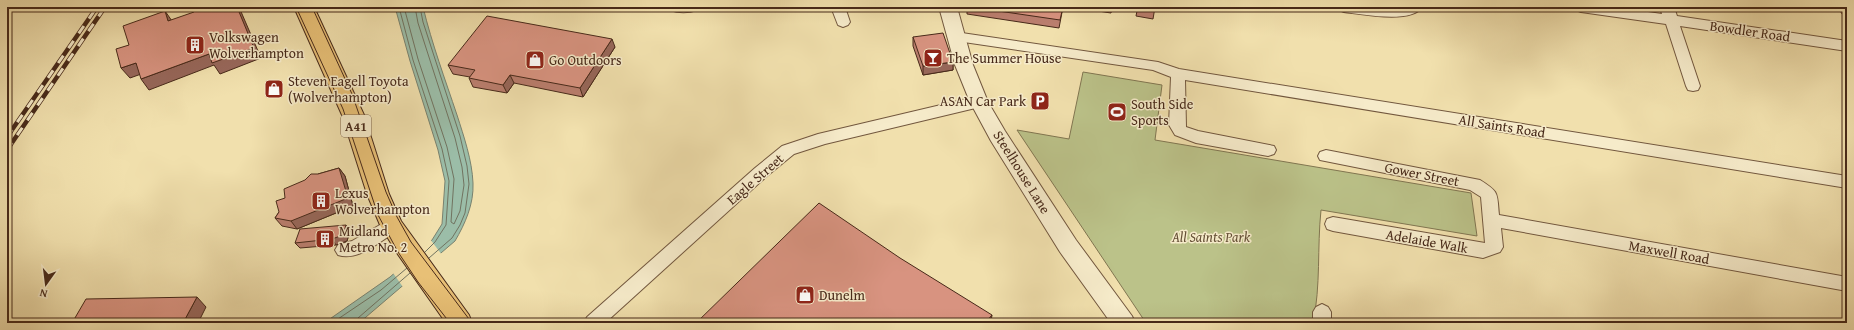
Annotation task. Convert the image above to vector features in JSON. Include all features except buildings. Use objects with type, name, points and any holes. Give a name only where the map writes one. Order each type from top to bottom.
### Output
[{"type":"highway","name":"A41","points":[[304,7],[353,115],[378,194],[392,225],[405,246],[460,323]]},
{"type":"street","points":[[675,7],[692,7]]},
{"type":"street","points":[[838,7],[843,22]]},
{"type":"street","name":"Steelhouse Lane","points":[[948,7],[955,37],[979,102],[998,136],[1068,246],[1124,323]]},
{"type":"street","points":[[1344,7],[1389,12],[1401,11],[1415,7]]},
{"type":"street","name":"Bowdler Road","points":[[1581,7],[1669,14],[1847,46]]},
{"type":"street","points":[[1669,14],[1693,86]]},
{"type":"street","name":"All Saints Road","points":[[955,37],[1154,67],[1178,74],[1847,182]]},
{"type":"street","points":[[1178,74],[1177,125],[1180,131],[1196,137],[1268,150]]},
{"type":"street","name":"Eagle Street","points":[[593,323],[761,172],[788,150],[824,138],[979,102]]},
{"type":"street","name":"Gower Street","points":[[1326,156],[1474,184],[1489,194],[1492,220]]},
{"type":"street","name":"Adelaide Walk","points":[[1333,224],[1483,251],[1494,247],[1492,220]]},
{"type":"street","name":"Maxwell Road","points":[[1492,220],[1847,284]]},
{"type":"street","points":[[344,250],[356,247],[392,225]]},
{"type":"green space","name":"All Saints Park","points":[[1083,72],[1162,85],[1155,140],[1471,193],[1477,236],[1321,210],[1318,281],[1313,323],[1146,323],[1017,130],[1069,139]]},
{"type":"water","points":[[395,7],[423,7],[465,140],[472,174],[472,199],[465,221],[455,241],[359,323],[324,323],[390,277],[432,240],[442,224],[445,181],[438,150]]},
{"type":"pier","points":[[430,239],[442,255],[403,287],[393,273]]},
{"type":"tram line","points":[[296,7],[343,109],[378,215],[398,252],[418,282],[450,323]]},
{"type":"tram line","points":[[312,7],[352,94],[386,192],[397,217],[411,242],[472,323]]},
{"type":"railway","points":[[7,137],[97,7]]},
{"type":"railway","points":[[7,150],[105,7]]},
{"type":"place","name":"Volkswagen Wolverhampton","points":[[195,45]]},
{"type":"place","name":"The Summer House","points":[[933,58]]},
{"type":"place","name":"Go Outdoors","points":[[535,60]]},
{"type":"place","name":"Steven Eagell Toyota (Wolverhampton)","points":[[274,89]]},
{"type":"place","name":"ASAN Car Park","points":[[1040,101]]},
{"type":"place","name":"South Side Sports","points":[[1117,112]]},
{"type":"place","name":"Lexus Wolverhampton","points":[[321,201]]},
{"type":"place","name":"Midland Metro No. 2","points":[[325,239]]},
{"type":"place","name":"Dunelm","points":[[805,295]]}]
